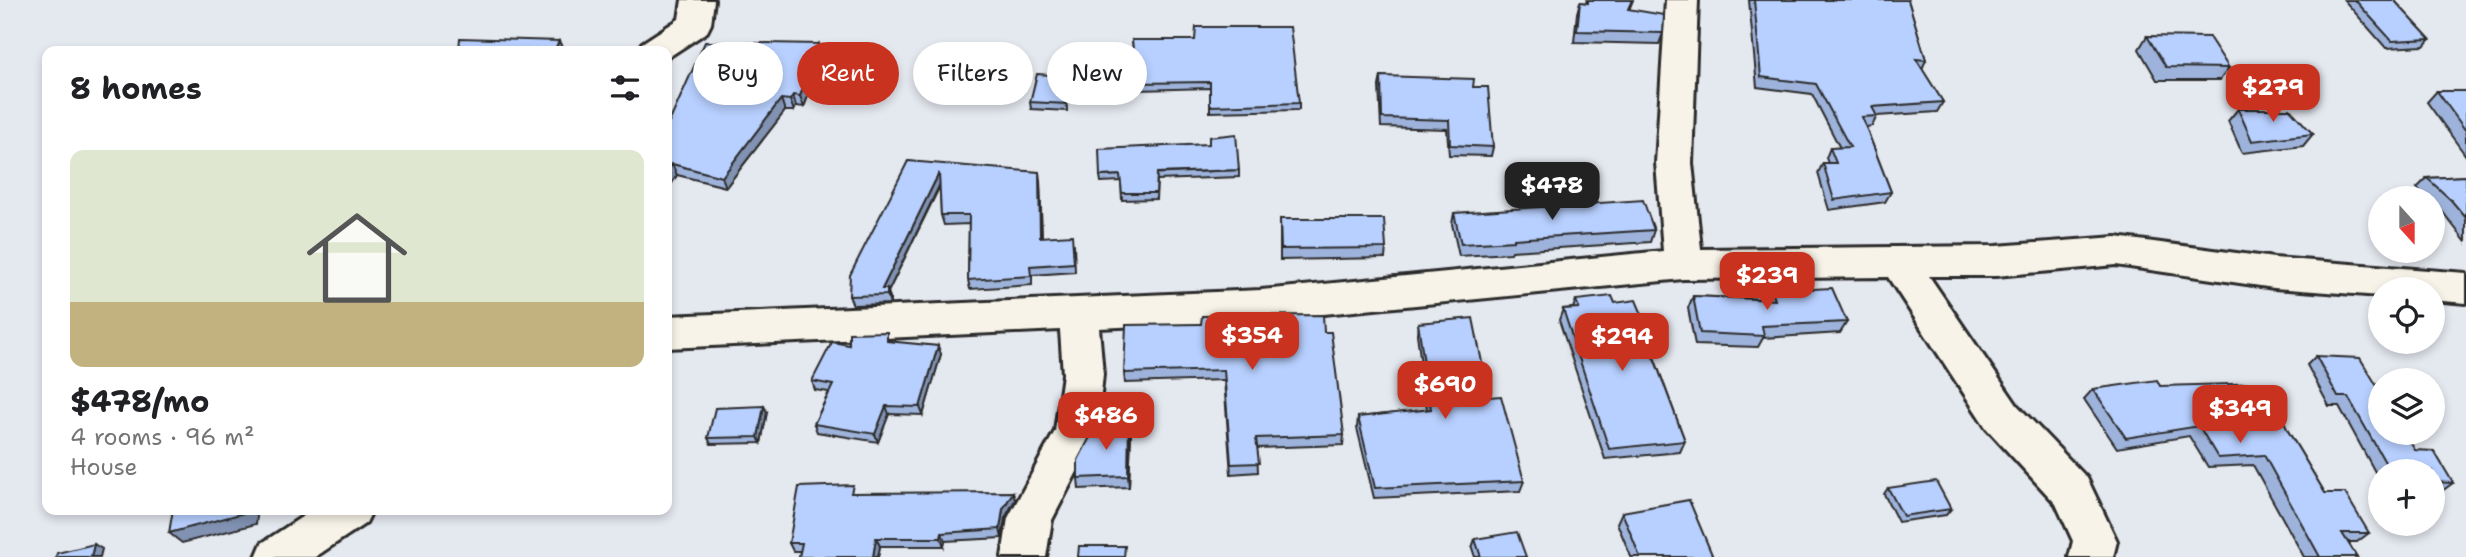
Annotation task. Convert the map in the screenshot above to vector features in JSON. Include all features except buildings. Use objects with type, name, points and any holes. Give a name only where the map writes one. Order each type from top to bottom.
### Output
[{"type":"street","points":[[662,46],[695,24],[698,0]]},
{"type":"street","points":[[1682,0],[1674,163],[1683,264]]},
{"type":"street","points":[[672,332],[869,325],[1261,305],[1683,264],[1996,261],[2116,251],[2274,273],[2466,288]]},
{"type":"street","points":[[1899,262],[2002,417],[2072,491],[2095,541],[2091,557]]},
{"type":"street","points":[[1024,557],[1030,518],[1076,433],[1083,374],[1078,313]]},
{"type":"street","points":[[278,557],[342,515]]}]
